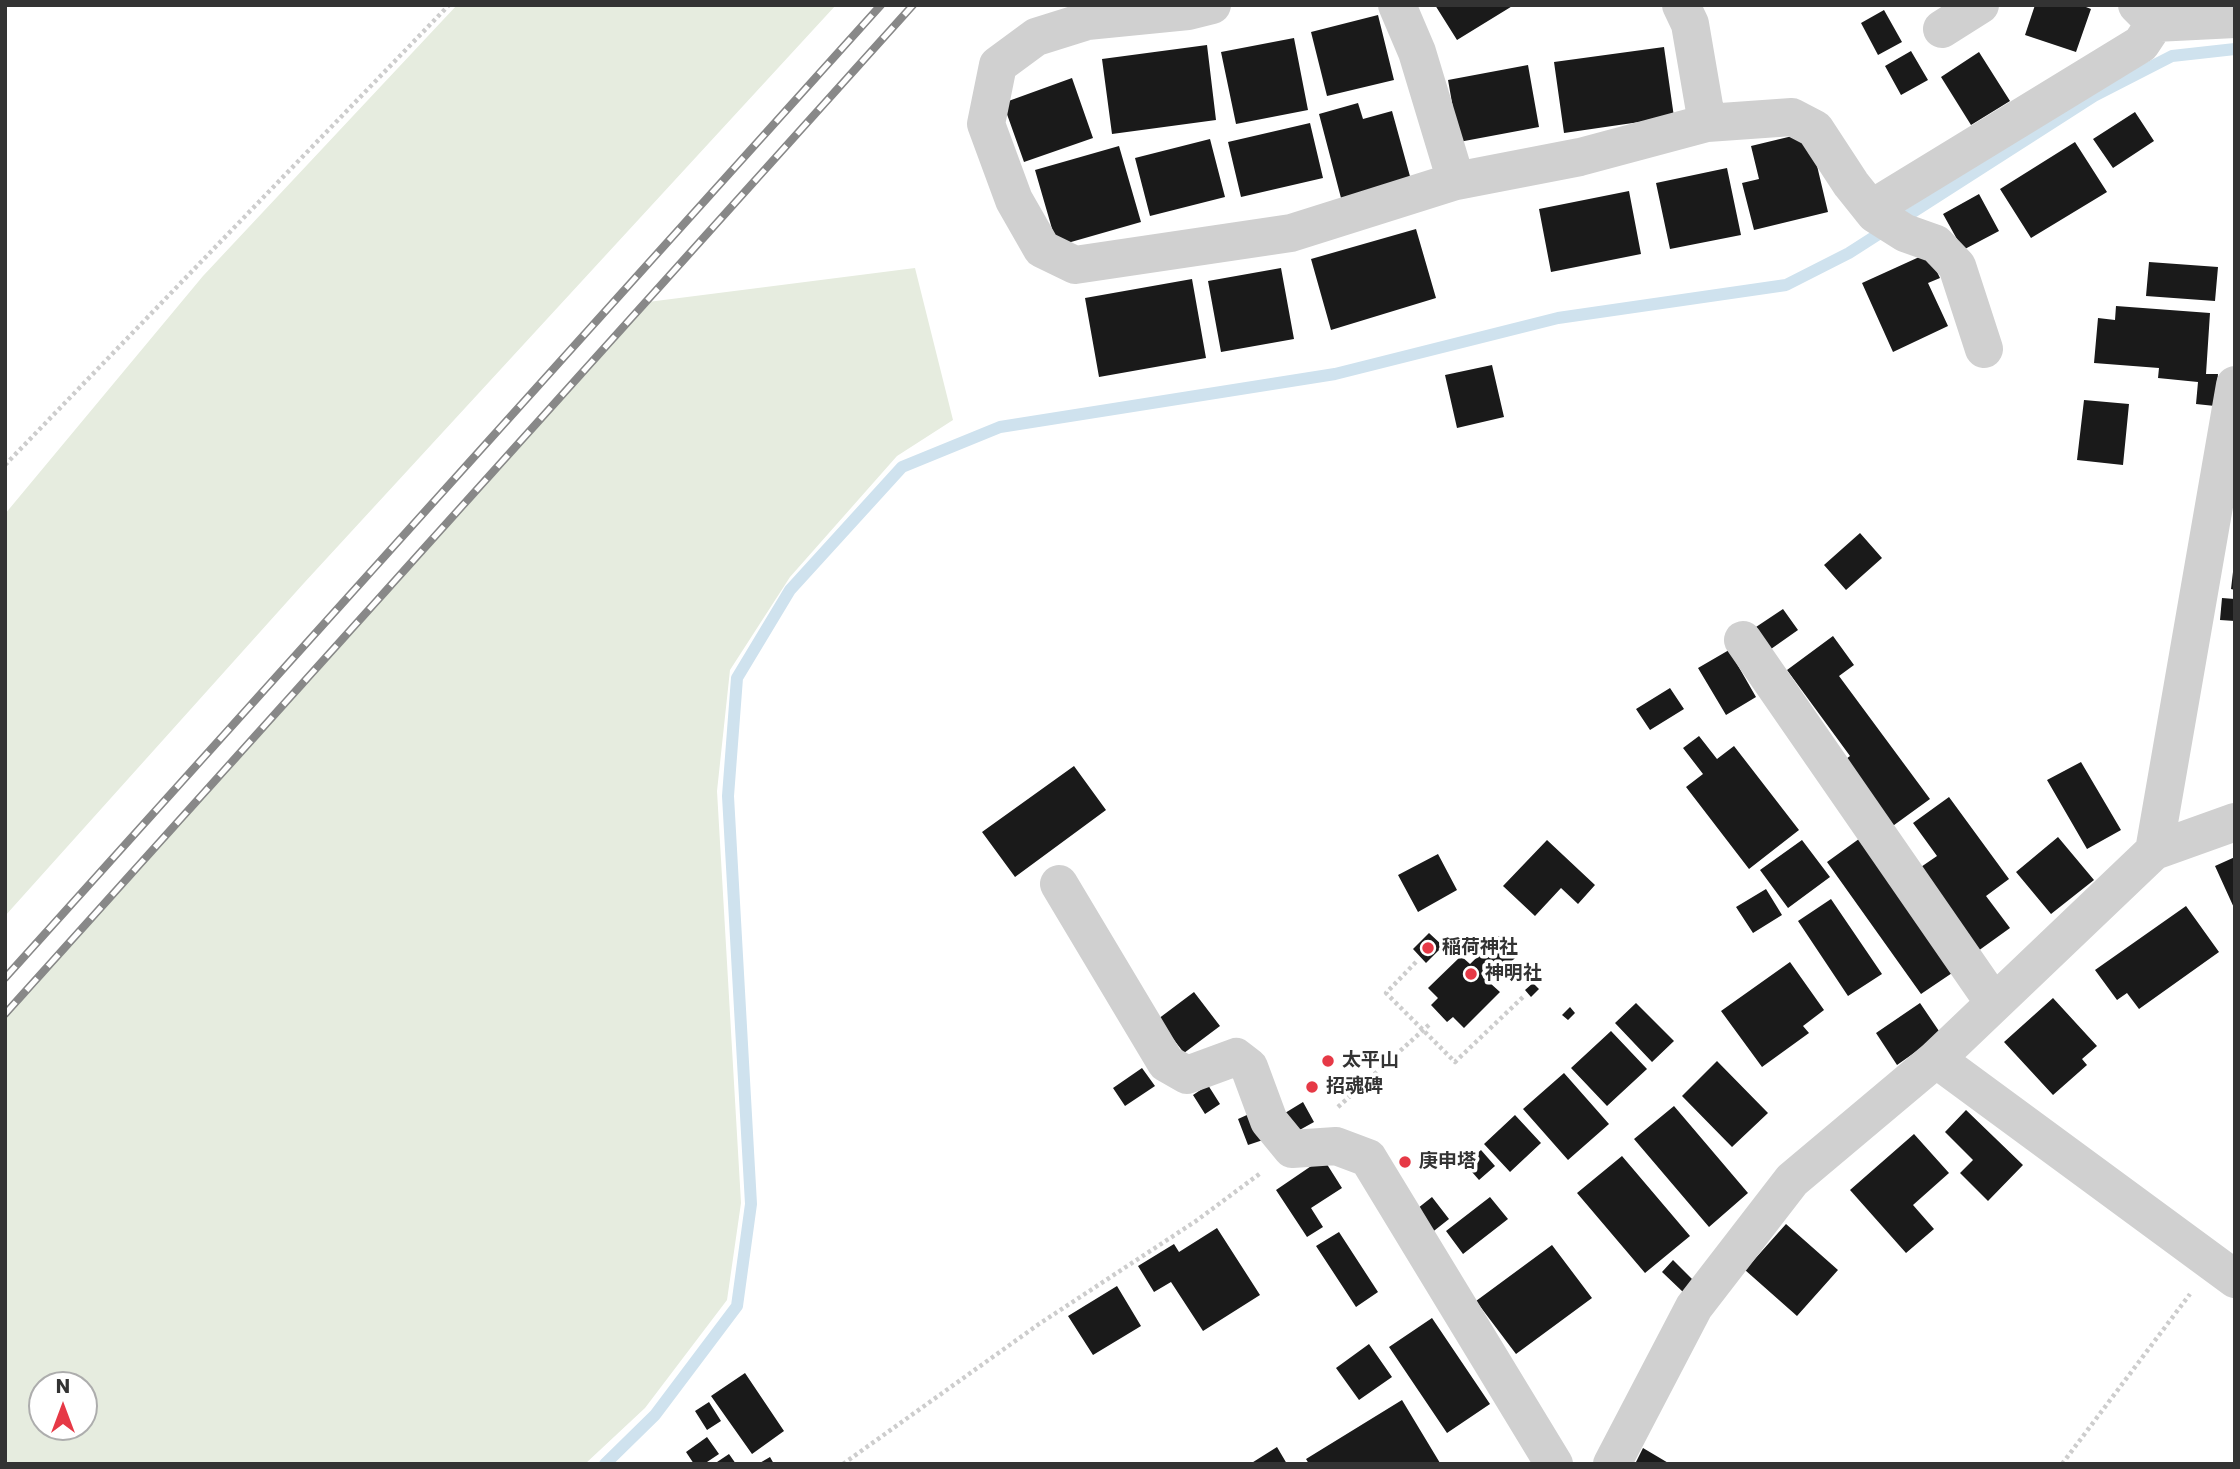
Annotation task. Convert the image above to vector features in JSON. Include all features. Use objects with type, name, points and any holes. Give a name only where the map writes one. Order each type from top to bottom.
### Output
[{"type":"street","points":[[1212,5],[1188,11],[1087,20],[1036,37],[998,65],[986,124],[1014,200],[1042,249],[1075,264],[1292,233],[1456,181],[1580,156],[1707,123],[1792,117],[1815,129],[1851,184],[1884,219],[1936,244],[1957,267],[1984,349]]},
{"type":"street","points":[[1397,5],[1417,52],[1456,181]]},
{"type":"street","points":[[1681,5],[1690,24],[1707,123]]},
{"type":"street","points":[[1942,29],[1980,5]]},
{"type":"street","points":[[1884,219],[2140,44],[2146,14],[2235,19]]},
{"type":"street","points":[[2154,851],[2235,385]]},
{"type":"street","points":[[1743,640],[1994,1003]]},
{"type":"street","points":[[1612,1464],[1694,1307],[1792,1180],[1936,1059],[2154,851],[2235,822]]},
{"type":"street","points":[[1059,884],[1166,1063],[1187,1075],[1236,1058],[1249,1067],[1269,1121],[1293,1149],[1336,1146],[1368,1158],[1554,1464]]},
{"type":"street","points":[[1936,1059],[2224,1271]]},
{"type":"path","points":[[5,465],[449,5]]},
{"type":"path","points":[[1416,962],[1386,993],[1454,1062],[1524,996]]},
{"type":"path","points":[[844,1464],[1039,1324],[1196,1222],[1293,1149],[1431,1023]]},
{"type":"path","points":[[2062,1464],[2224,1271]]},
{"type":"shaded area","points":[[457,5],[836,5],[304,583],[5,916],[5,514],[203,276]]},
{"type":"shaded area","points":[[915,268],[953,420],[897,456],[790,577],[730,670],[717,791],[741,1203],[727,1300],[645,1408],[585,1464],[5,1464],[5,1010],[640,303]]},
{"type":"building","points":[[1435,5],[1514,5],[1457,40]]},
{"type":"building","points":[[2035,5],[2081,5],[2091,9],[2076,52],[2025,35]]},
{"type":"building","points":[[1884,10],[1902,42],[1878,55],[1861,23]]},
{"type":"building","points":[[1378,15],[1394,80],[1327,96],[1311,32]]},
{"type":"building","points":[[1294,38],[1308,110],[1236,124],[1221,52]]},
{"type":"building","points":[[1207,45],[1216,120],[1112,134],[1102,59]]},
{"type":"building","points":[[1664,47],[1674,117],[1564,133],[1554,62]]},
{"type":"building","points":[[1911,51],[1928,80],[1901,95],[1885,66]]},
{"type":"building","points":[[1979,52],[2010,101],[1971,125],[1941,77]]},
{"type":"building","points":[[1528,65],[1539,127],[1459,142],[1448,80]]},
{"type":"building","points":[[1072,78],[1093,138],[1024,162],[1003,103]]},
{"type":"building","points":[[1358,103],[1363,119],[1392,111],[1411,180],[1341,198],[1319,114]]},
{"type":"building","points":[[2135,112],[2154,141],[2113,168],[2093,139]]},
{"type":"building","points":[[1310,123],[1323,178],[1241,197],[1228,142]]},
{"type":"building","points":[[1809,132],[1828,212],[1754,230],[1742,183],[1759,179],[1751,146]]},
{"type":"building","points":[[1210,139],[1225,197],[1150,216],[1135,158]]},
{"type":"building","points":[[2075,142],[2107,192],[2031,238],[2000,189]]},
{"type":"building","points":[[1119,146],[1141,222],[1057,246],[1035,170]]},
{"type":"building","points":[[1727,168],[1741,235],[1670,249],[1656,183]]},
{"type":"building","points":[[1629,191],[1641,254],[1551,272],[1539,209]]},
{"type":"building","points":[[1979,194],[1999,231],[1963,250],[1943,214]]},
{"type":"building","points":[[1416,229],[1436,298],[1331,330],[1311,259]]},
{"type":"building","points":[[1928,253],[1940,278],[1928,283],[1948,326],[1893,352],[1862,283]]},
{"type":"building","points":[[2149,262],[2218,267],[2215,301],[2146,296]]},
{"type":"building","points":[[1281,268],[1294,339],[1221,352],[1208,281]]},
{"type":"building","points":[[1192,279],[1206,358],[1099,377],[1085,298]]},
{"type":"building","points":[[2116,306],[2210,313],[2206,374],[2218,374],[2215,406],[2196,404],[2198,382],[2158,378],[2159,368],[2094,363],[2098,318],[2115,320]]},
{"type":"building","points":[[1492,365],[1504,417],[1457,428],[1445,375]]},
{"type":"building","points":[[2084,400],[2129,404],[2123,465],[2077,460]]},
{"type":"building","points":[[1860,533],[1882,558],[1846,590],[1824,565]]},
{"type":"building","points":[[2235,572],[2235,590],[2231,589]]},
{"type":"building","points":[[2222,598],[2235,599],[2235,621],[2220,620]]},
{"type":"building","points":[[1783,609],[1798,630],[1771,649],[1756,627]]},
{"type":"building","points":[[1833,636],[1854,665],[1839,676],[1930,799],[1890,828],[1842,762],[1850,756],[1787,670]]},
{"type":"building","points":[[1729,650],[1756,697],[1726,715],[1698,668]]},
{"type":"building","points":[[1670,688],[1684,709],[1650,730],[1636,709]]},
{"type":"building","points":[[1699,736],[1717,759],[1734,746],[1799,830],[1749,869],[1686,787],[1703,774],[1683,748]]},
{"type":"building","points":[[2081,762],[2121,830],[2087,849],[2047,780]]},
{"type":"building","points":[[1074,766],[1106,810],[1015,877],[982,832]]},
{"type":"building","points":[[1949,797],[2009,879],[1986,896],[2010,928],[1978,951],[1918,869],[1937,856],[1913,823]]},
{"type":"building","points":[[1863,836],[1958,969],[1921,994],[1827,862]]},
{"type":"building","points":[[2058,837],[2094,880],[2051,914],[2016,872]]},
{"type":"building","points":[[1547,840],[1595,885],[1578,904],[1561,888],[1535,916],[1503,886]]},
{"type":"building","points":[[1802,840],[1830,877],[1788,908],[1760,870]]},
{"type":"building","points":[[1438,854],[1457,890],[1418,912],[1398,875]]},
{"type":"building","points":[[2235,857],[2235,910],[2215,866]]},
{"type":"building","points":[[1766,889],[1782,915],[1753,933],[1736,907]]},
{"type":"building","points":[[1831,899],[1882,974],[1848,996],[1798,921]]},
{"type":"building","points":[[2186,906],[2219,952],[2139,1009],[2127,993],[2117,1000],[2095,970]]},
{"type":"building","name":"稲荷神社","points":[[1429,933],[1443,946],[1426,963],[1413,949]]},
{"type":"building","name":"神明社","points":[[1499,936],[1518,955],[1490,983],[1500,992],[1464,1028],[1453,1017],[1447,1022],[1431,1005],[1438,998],[1428,988],[1461,956],[1470,964]]},
{"type":"building","points":[[1790,962],[1824,1010],[1803,1026],[1809,1033],[1762,1067],[1721,1011]]},
{"type":"building","points":[[1533,983],[1539,989],[1531,997],[1525,990]]},
{"type":"building","points":[[1194,992],[1220,1026],[1184,1053],[1158,1019]]},
{"type":"building","points":[[2053,998],[2097,1046],[2082,1059],[2087,1065],[2053,1095],[2004,1042]]},
{"type":"building","points":[[1636,1003],[1674,1041],[1652,1062],[1615,1023]]},
{"type":"building","points":[[1920,1003],[1941,1034],[1897,1065],[1876,1033]]},
{"type":"building","points":[[1570,1007],[1575,1013],[1568,1020],[1562,1015]]},
{"type":"building","points":[[1611,1031],[1647,1069],[1607,1106],[1571,1068]]},
{"type":"building","points":[[1717,1061],[1768,1113],[1732,1147],[1682,1096]]},
{"type":"building","points":[[1142,1068],[1155,1086],[1125,1106],[1113,1088]]},
{"type":"building","points":[[1564,1073],[1609,1124],[1568,1160],[1523,1109]]},
{"type":"building","points":[[1208,1085],[1220,1104],[1205,1114],[1193,1095]]},
{"type":"building","points":[[1303,1102],[1314,1122],[1296,1132],[1285,1113]]},
{"type":"building","points":[[1674,1106],[1748,1193],[1709,1227],[1634,1139]]},
{"type":"building","points":[[1258,1110],[1269,1138],[1248,1145],[1238,1119]]},
{"type":"building","points":[[1966,1110],[2023,1165],[1988,1201],[1960,1173],[1973,1160],[1945,1132]]},
{"type":"building","points":[[1515,1115],[1541,1143],[1510,1172],[1484,1144]]},
{"type":"building","points":[[1914,1134],[1949,1173],[1913,1205],[1934,1229],[1906,1253],[1850,1190]]},
{"type":"building","points":[[1481,1150],[1495,1166],[1479,1180],[1465,1164]]},
{"type":"building","points":[[1622,1156],[1690,1236],[1645,1273],[1577,1193]]},
{"type":"building","points":[[1323,1158],[1342,1188],[1311,1208],[1323,1227],[1307,1237],[1276,1190]]},
{"type":"building","points":[[1432,1197],[1449,1219],[1430,1234],[1413,1212]]},
{"type":"building","points":[[1490,1197],[1508,1219],[1463,1254],[1446,1231]]},
{"type":"building","points":[[1786,1224],[1838,1270],[1797,1316],[1745,1270]]},
{"type":"building","points":[[1217,1228],[1260,1295],[1203,1331],[1171,1282],[1154,1292],[1138,1266],[1174,1244],[1179,1252]]},
{"type":"building","points":[[1339,1232],[1378,1292],[1356,1307],[1316,1246]]},
{"type":"building","points":[[1552,1245],[1592,1298],[1516,1354],[1476,1301]]},
{"type":"building","points":[[1673,1260],[1694,1281],[1683,1292],[1662,1272]]},
{"type":"building","points":[[1117,1286],[1141,1326],[1093,1355],[1068,1316]]},
{"type":"building","points":[[1432,1318],[1490,1404],[1447,1433],[1389,1347]]},
{"type":"building","points":[[1369,1344],[1392,1377],[1359,1400],[1336,1368]]},
{"type":"building","points":[[745,1373],[784,1431],[752,1454],[711,1396]]},
{"type":"building","points":[[1402,1400],[1440,1463],[1309,1464],[1306,1459]]},
{"type":"building","points":[[709,1402],[721,1421],[707,1430],[695,1411]]},
{"type":"building","points":[[707,1437],[719,1454],[704,1464],[694,1464],[686,1452]]},
{"type":"building","points":[[1277,1447],[1287,1464],[1250,1464]]},
{"type":"building","points":[[1643,1448],[1670,1464],[1635,1464]]},
{"type":"building","points":[[729,1454],[736,1464],[714,1464]]},
{"type":"building","points":[[770,1457],[774,1464],[758,1464]]},
{"type":"waterway","points":[[605,1464],[655,1415],[737,1306],[751,1204],[728,796],[737,678],[790,590],[902,467],[1000,427],[1335,374],[1558,318],[1786,285],[1849,253],[2094,96],[2172,56],[2235,49]]},
{"type":"railway","points":[[5,978],[881,5]]},
{"type":"railway","points":[[5,1014],[913,5]]},
{"type":"place","name":"稲荷神社","points":[[1428,948]]},
{"type":"place","name":"神明社","points":[[1471,974]]},
{"type":"place","name":"太平山","points":[[1328,1061]]},
{"type":"place","name":"招魂碑","points":[[1312,1087]]},
{"type":"place","name":"庚申塔","points":[[1405,1162]]}]
